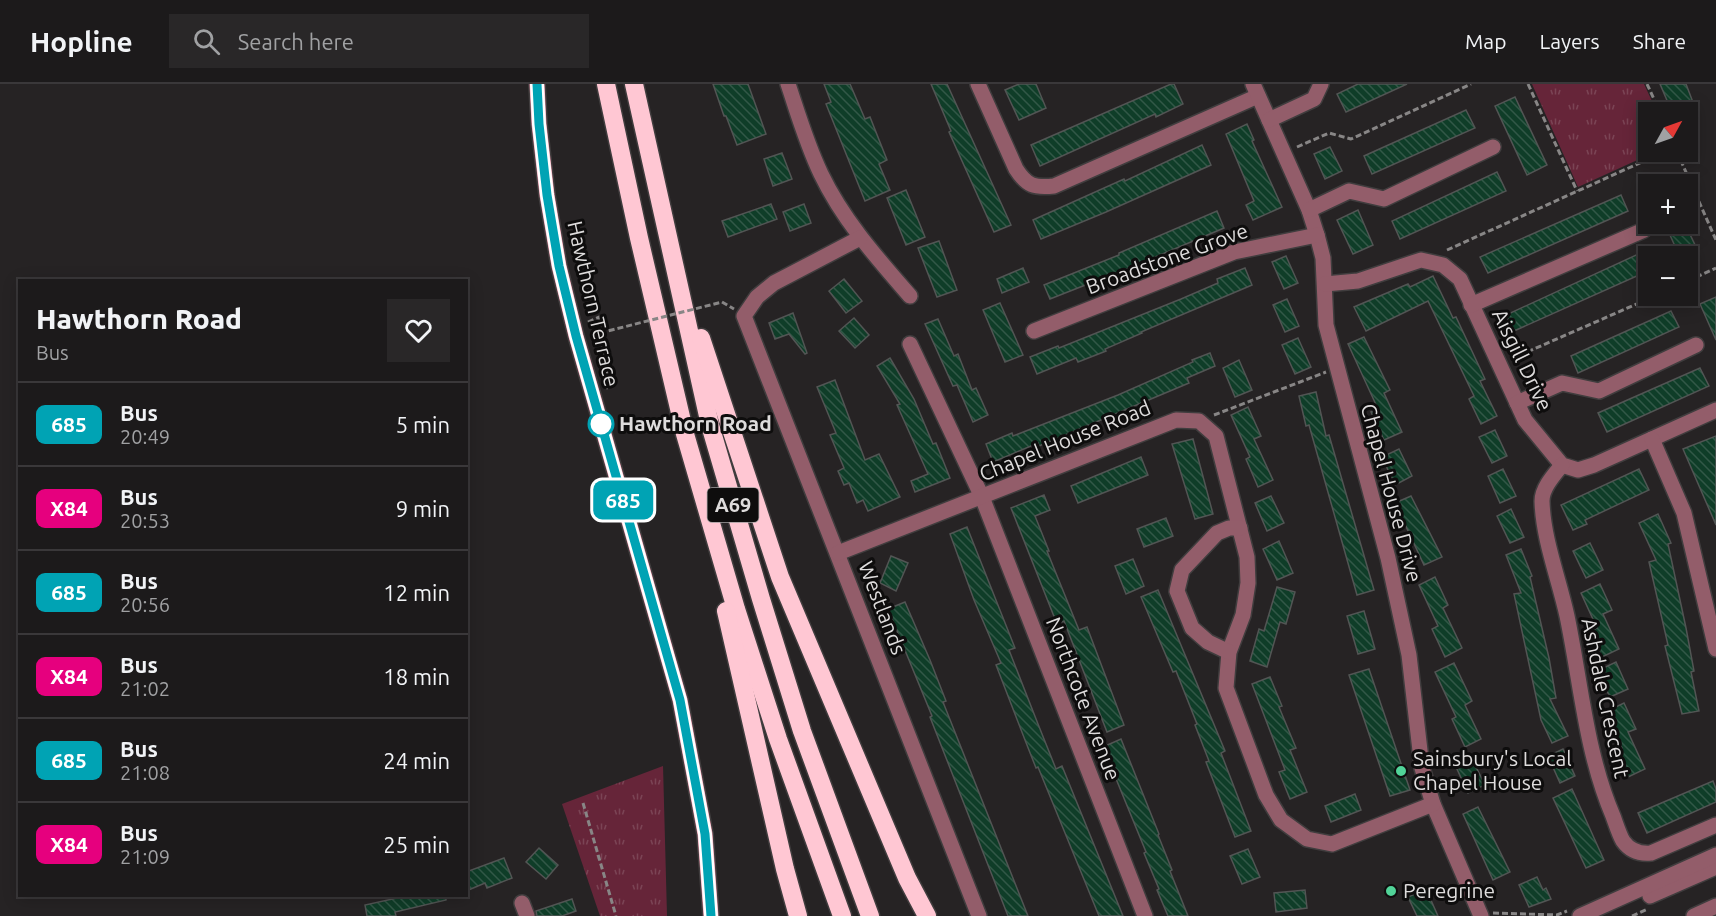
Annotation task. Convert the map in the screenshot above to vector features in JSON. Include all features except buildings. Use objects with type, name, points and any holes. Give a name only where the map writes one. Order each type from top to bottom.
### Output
[{"type":"highway","name":"A69","points":[[606,84],[685,434],[736,609],[778,739],[842,916]]},
{"type":"highway","name":"A69","points":[[634,84],[710,425],[802,730],[870,916]]},
{"type":"highway","points":[[666,231],[780,577],[907,878],[927,916]]},
{"type":"highway","points":[[685,434],[785,869],[798,916]]},
{"type":"main road","name":"Hawthorn Terrace","points":[[537,84],[547,195],[559,266],[574,328],[680,700],[705,834],[711,916]]},
{"type":"street","points":[[788,84],[804,135],[821,176],[860,238],[910,296]]},
{"type":"street","points":[[978,84],[1016,169],[1023,180],[1036,187],[1054,186],[1256,90]]},
{"type":"street","points":[[1269,120],[1314,99],[1321,84]]},
{"type":"street","name":"Chapel House Drive","points":[[1256,90],[1309,210],[1317,235],[1323,258],[1326,325],[1388,558],[1408,655],[1422,768],[1433,804],[1481,916]]},
{"type":"street","points":[[1309,210],[1349,191],[1384,199],[1493,147]]},
{"type":"street","points":[[1471,304],[1638,233]]},
{"type":"street","name":"Broadstone Grove","points":[[1034,331],[1234,252],[1317,235]]},
{"type":"street","name":"Westlands","points":[[860,238],[774,283],[757,297],[744,316],[979,916]]},
{"type":"street","points":[[1324,284],[1358,281],[1422,260],[1433,262]]},
{"type":"street","name":"Aisgill Drive","points":[[1433,262],[1443,265],[1460,279],[1525,420],[1562,465]]},
{"type":"street","name":"Northcote Avenue","points":[[910,344],[982,497],[1145,916]]},
{"type":"street","points":[[1517,403],[1562,383],[1599,391],[1695,345]]},
{"type":"street","points":[[1562,465],[1578,470],[1594,465],[1716,410]]},
{"type":"street","name":"Chapel House Road","points":[[838,553],[1176,420],[1199,421]]},
{"type":"street","points":[[1199,421],[1216,436],[1247,557],[1248,583],[1243,615],[1229,652],[1226,688],[1266,795],[1281,820],[1306,839],[1332,844],[1433,804]]},
{"type":"street","points":[[1652,439],[1684,513],[1716,649]]},
{"type":"street","name":"Ashdale Crescent","points":[[1562,465],[1548,483],[1542,498],[1546,530],[1567,617],[1597,766],[1605,797],[1623,841],[1630,849],[1641,854],[1651,854],[1716,825]]},
{"type":"street","points":[[1229,652],[1209,642],[1192,628],[1177,591],[1182,570],[1217,533],[1229,528],[1240,528]]},
{"type":"street","points":[[1580,916],[1716,855]]},
{"type":"street","points":[[1604,916],[1716,867]]},
{"type":"street","points":[[1694,916],[1716,906]]},
{"type":"path","points":[[1284,153],[1329,133],[1352,139],[1471,84]]},
{"type":"path","points":[[1528,84],[1577,191]]},
{"type":"path","points":[[1647,84],[1655,102]]},
{"type":"path","points":[[1433,262],[1441,253],[1642,162]]},
{"type":"path","points":[[1681,162],[1716,240]]},
{"type":"path","points":[[1698,276],[1716,268]]},
{"type":"path","points":[[574,328],[598,317],[600,333],[722,302]]},
{"type":"path","points":[[1499,365],[1638,304]]},
{"type":"path","points":[[1199,421],[1336,368]]},
{"type":"path","points":[[583,802],[616,916]]},
{"type":"green space","points":[[1532,84],[1644,84],[1652,102],[1638,102],[1638,160],[1578,187]]},
{"type":"green space","points":[[663,766],[667,916],[600,916],[562,804]]},
{"type":"bus line","name":"685","points":[[537,84],[547,195],[559,266],[576,336],[680,700],[705,834],[711,916]]},
{"type":"place","name":"Hawthorn Road","points":[[601,424]]},
{"type":"place","name":"Sainsbury's Local Chapel House","points":[[1401,771]]},
{"type":"place","name":"Peregrine","points":[[1391,891]]}]
